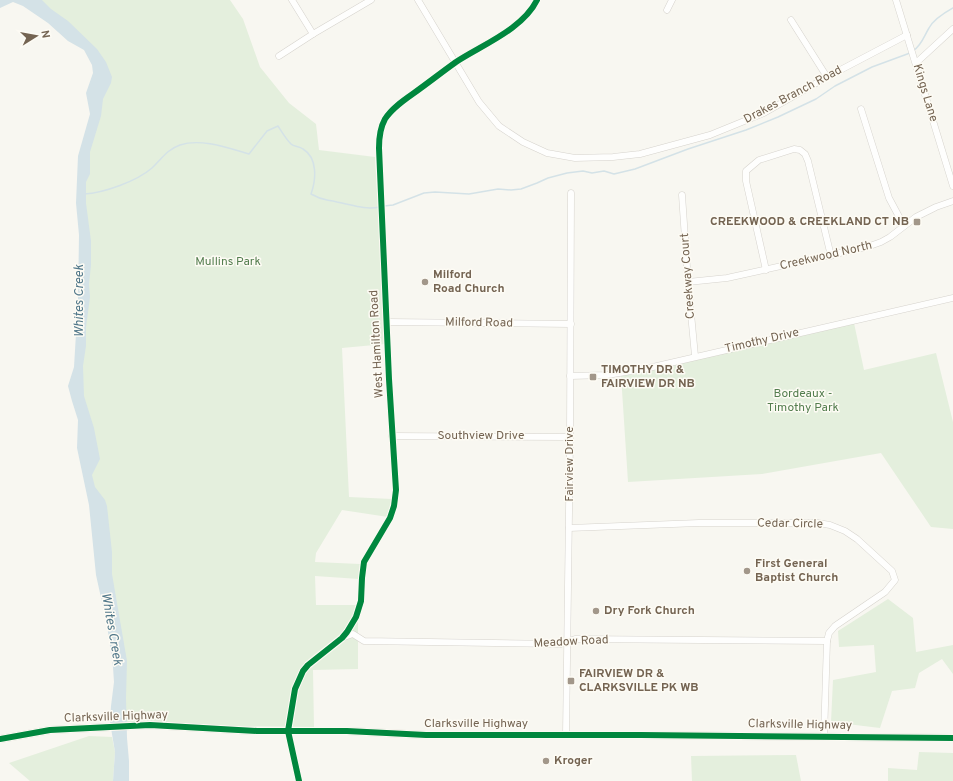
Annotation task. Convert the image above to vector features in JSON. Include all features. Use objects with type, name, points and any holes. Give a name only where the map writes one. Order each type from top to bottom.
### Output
[{"type":"main road","name":"Clarksville Highway","points":[[0,739],[40,731],[150,725],[426,735],[669,735],[953,738]]},
{"type":"street","points":[[292,0],[313,34]]},
{"type":"street","points":[[279,56],[371,0]]},
{"type":"street","name":"Drakes Branch Road","points":[[418,0],[479,102],[499,126],[523,142],[547,153],[575,158],[613,158],[640,154],[710,135],[764,112],[907,35]]},
{"type":"street","name":"West Hamilton Road","points":[[288,731],[295,689],[303,671],[308,665],[342,638],[356,618],[361,601],[364,562],[390,518],[394,506],[396,490],[392,436],[379,143],[381,129],[385,119],[402,102],[456,62],[512,27],[525,16],[537,0]]},
{"type":"street","points":[[667,10],[672,0]]},
{"type":"street","name":"Kings Lane","points":[[896,0],[953,186]]},
{"type":"street","points":[[791,20],[827,77]]},
{"type":"street","points":[[916,63],[953,29]]},
{"type":"street","points":[[862,109],[889,198],[904,226]]},
{"type":"street","points":[[766,270],[746,182],[746,171],[760,160],[794,149],[800,150],[805,154],[808,160],[831,256]]},
{"type":"street","name":"Fairview Drive","points":[[566,735],[566,643],[570,528],[571,193]]},
{"type":"street","name":"Creekway Court","points":[[682,195],[695,356]]},
{"type":"street","name":"Creekwood North","points":[[688,282],[727,278],[867,247],[890,237],[904,226],[936,207],[953,201]]},
{"type":"street","name":"Timothy Drive","points":[[570,376],[618,373],[644,369],[695,356],[953,298]]},
{"type":"street","name":"Milford Road","points":[[387,322],[571,324]]},
{"type":"street","name":"Southview Drive","points":[[392,436],[570,437]]},
{"type":"street","name":"Cedar Circle","points":[[570,528],[699,523],[818,523],[830,525],[845,531],[857,539],[892,572],[895,580],[885,592],[835,626],[829,633],[827,641],[824,737]]},
{"type":"street","name":"Meadow Road","points":[[342,638],[349,634],[353,634],[364,641],[562,644],[575,639],[827,641]]},
{"type":"street","points":[[288,731],[299,781]]},
{"type":"green space","name":"Mullins Park","points":[[34,0],[230,0],[243,19],[260,67],[289,103],[316,124],[319,150],[375,157],[385,344],[342,348],[349,497],[392,499],[388,517],[342,510],[316,553],[315,562],[360,564],[359,579],[315,576],[316,605],[358,605],[358,669],[313,670],[314,727],[123,725],[89,475],[79,384],[84,187],[88,148],[99,99],[94,53]]},
{"type":"green space","name":"Bordeaux - Timothy Park","points":[[854,323],[864,370],[936,353],[953,422],[953,529],[931,527],[881,453],[762,474],[628,482],[621,375]]},
{"type":"green space","points":[[888,599],[913,618],[916,652],[953,645],[953,674],[942,659],[919,673],[915,688],[892,691],[880,728],[831,722],[833,680],[876,672],[874,645],[839,647],[838,631]]},
{"type":"green space","points":[[89,736],[112,737],[115,752],[113,781],[30,781],[9,763]]},
{"type":"green space","points":[[919,752],[953,753],[953,781],[888,781],[888,768],[917,770]]},
{"type":"green space","points":[[796,755],[801,781],[692,781],[691,756]]},
{"type":"water","name":"Whites Creek","points":[[0,0],[42,0],[51,9],[68,21],[97,49],[106,62],[112,77],[111,83],[103,99],[101,116],[90,152],[90,174],[86,182],[86,203],[91,241],[91,265],[89,284],[90,297],[83,366],[84,396],[94,428],[100,459],[92,475],[95,487],[105,500],[107,506],[112,552],[112,574],[127,661],[126,698],[129,781],[113,781],[115,752],[110,722],[114,682],[113,667],[107,625],[96,575],[89,505],[77,448],[78,420],[68,386],[74,367],[78,300],[79,235],[76,203],[78,156],[90,114],[86,93],[93,73],[92,65],[84,50],[68,41],[48,23],[23,6],[13,2],[0,8]]},
{"type":"waterway","points":[[913,51],[921,43],[936,19],[953,8]]},
{"type":"waterway","points":[[384,206],[393,205],[424,193],[435,192],[469,194],[498,189],[521,189],[548,178],[567,173],[583,171],[592,173],[604,171],[614,174],[635,169],[688,149],[746,130],[778,117],[816,99],[835,86],[872,67],[910,53]]},
{"type":"waterway","points":[[84,194],[110,189],[129,182],[146,173],[175,147],[188,143],[206,143],[249,154],[267,131],[278,126],[291,144],[303,149],[311,158],[315,176],[311,194],[321,199],[358,207],[380,207]]},
{"type":"cycle path","points":[[299,781],[288,731],[295,689],[303,671],[308,665],[342,638],[356,617],[361,601],[364,562],[390,518],[394,506],[396,490],[389,379],[379,148],[382,126],[385,119],[398,104],[456,62],[512,28],[531,10],[537,0]]},
{"type":"cycle path","points":[[0,739],[50,730],[150,725],[257,731],[347,731],[426,735],[641,735],[953,738]]},
{"type":"place","name":"CREEKWOOD & CREEKLAND CT NB","points":[[917,222]]},
{"type":"place","name":"Milford Road Church","points":[[425,282]]},
{"type":"place","name":"TIMOTHY DR & FAIRVIEW DR NB","points":[[593,377]]},
{"type":"place","name":"First General Baptist Church","points":[[747,571]]},
{"type":"place","name":"Dry Fork Church","points":[[596,611]]},
{"type":"place","name":"FAIRVIEW DR & CLARKSVILLE PK WB","points":[[571,681]]},
{"type":"place","name":"Kroger","points":[[546,761]]}]
